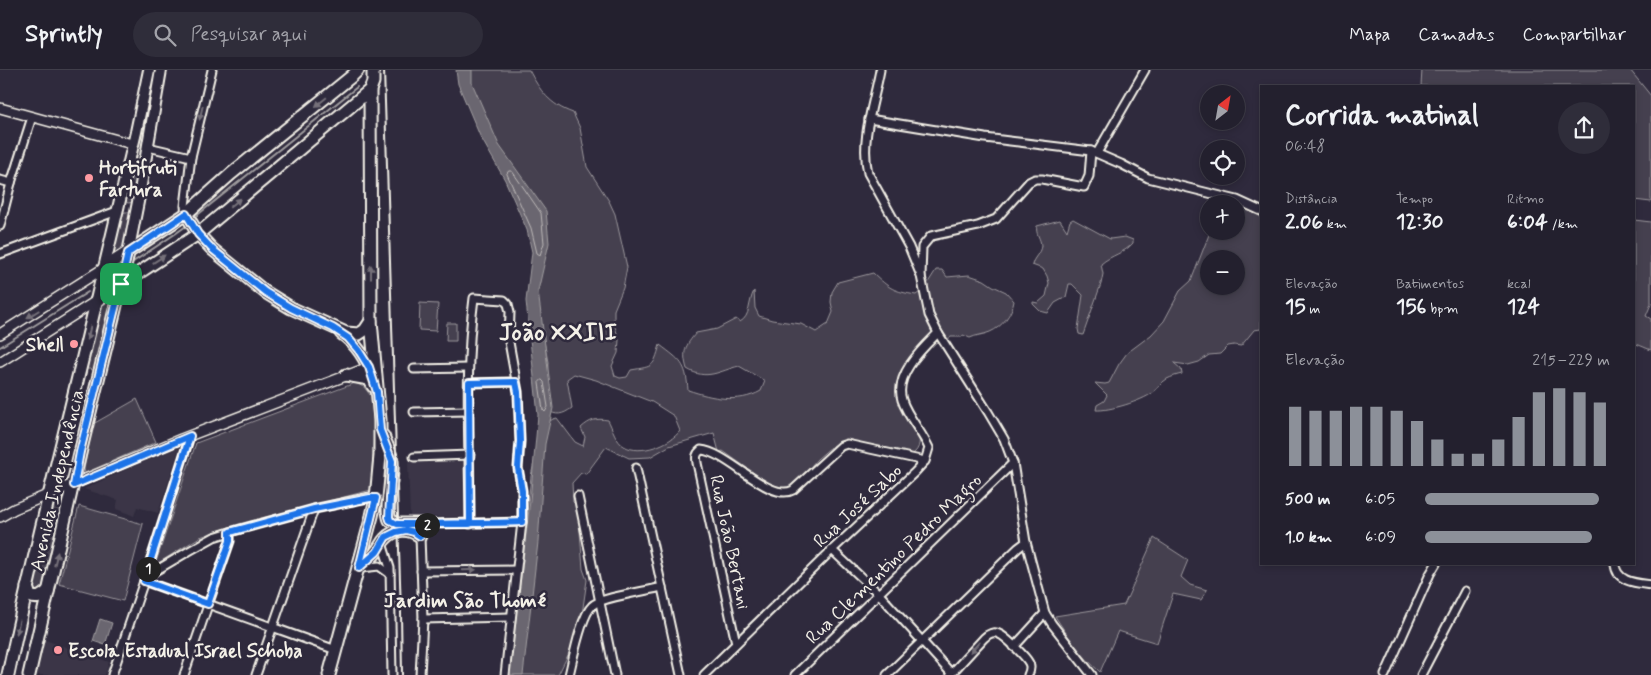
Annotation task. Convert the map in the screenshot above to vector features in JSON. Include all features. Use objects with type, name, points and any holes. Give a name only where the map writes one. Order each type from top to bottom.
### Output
[{"type":"main road","name":"Avenida Independência","points":[[8,675],[48,495],[80,373],[118,211],[148,70]]},
{"type":"main road","name":"Avenida Independência","points":[[29,675],[128,253],[161,70]]},
{"type":"main road","points":[[104,268],[186,214],[231,174],[355,73],[372,79]]},
{"type":"main road","points":[[96,301],[198,234],[372,79]]},
{"type":"main road","points":[[329,675],[359,568],[376,498],[380,456],[380,430],[373,371],[371,321],[372,79]]},
{"type":"main road","points":[[136,132],[142,119],[146,117],[151,125]]},
{"type":"main road","points":[[120,200],[124,203],[133,204],[138,202]]},
{"type":"main road","points":[[118,211],[121,209],[130,210],[136,214]]},
{"type":"main road","points":[[186,214],[198,234],[212,249],[265,292],[291,308],[346,333],[359,334],[365,330],[371,321]]},
{"type":"main road","points":[[333,328],[348,338],[373,371]]},
{"type":"main road","points":[[80,373],[90,372],[94,375],[92,402]]},
{"type":"main road","points":[[346,375],[369,379],[377,392]]},
{"type":"main road","points":[[380,430],[392,461],[392,481],[388,512],[390,520],[397,524],[428,524]]},
{"type":"main road","points":[[58,458],[59,463],[67,468],[73,466],[80,452]]},
{"type":"main road","points":[[359,568],[377,552],[386,537],[402,530],[414,532],[420,536]]},
{"type":"main road","points":[[27,587],[30,596],[36,598],[48,591]]},
{"type":"main road","points":[[22,607],[32,604],[43,614]]},
{"type":"street","points":[[186,214],[184,206],[191,157],[212,70]]},
{"type":"street","points":[[880,70],[869,118],[866,163],[868,173],[909,247],[921,276],[929,315],[938,334],[1004,439],[1013,463],[1026,542],[1045,612],[1052,624],[1092,675]]},
{"type":"street","points":[[921,276],[922,247],[931,236],[978,226],[996,219],[1029,182],[1035,179],[1084,186],[1089,176],[1094,152],[1145,70]]},
{"type":"street","points":[[0,108],[132,144]]},
{"type":"street","points":[[0,226],[11,183],[32,117]]},
{"type":"street","points":[[869,118],[985,138],[1094,152],[1148,178],[1237,200],[1260,211]]},
{"type":"street","points":[[148,147],[191,157]]},
{"type":"street","points":[[0,180],[11,183]]},
{"type":"street","points":[[186,196],[198,203]]},
{"type":"street","points":[[0,254],[118,211]]},
{"type":"street","points":[[0,334],[104,268]]},
{"type":"street","points":[[470,524],[468,368],[474,298],[504,300],[508,304],[510,312],[509,342],[518,392],[520,441],[518,468],[522,491],[522,522],[505,675]]},
{"type":"street","points":[[0,362],[96,301]]},
{"type":"street","name":"Rua José Sabo","points":[[704,675],[925,461],[929,448],[902,401],[900,386],[903,377],[919,353],[938,334]]},
{"type":"street","points":[[346,375],[356,368],[359,351]]},
{"type":"street","points":[[414,369],[468,368]]},
{"type":"street","points":[[0,517],[14,509],[190,436],[346,375],[373,371]]},
{"type":"street","points":[[469,383],[516,382]]},
{"type":"street","points":[[414,412],[469,411]]},
{"type":"street","points":[[112,675],[145,579],[190,436]]},
{"type":"street","name":"Rua João Bertani","points":[[736,643],[696,459],[701,450],[715,453],[771,490],[784,494],[793,490],[841,446],[847,444],[925,461]]},
{"type":"street","points":[[414,457],[470,455]]},
{"type":"street","name":"Rua Clementino Pedro Magro","points":[[796,675],[1013,463]]},
{"type":"street","points":[[636,468],[681,675]]},
{"type":"street","points":[[578,496],[615,675]]},
{"type":"street","points":[[145,579],[188,551],[214,537],[314,509],[376,498]]},
{"type":"street","points":[[256,675],[314,509]]},
{"type":"street","points":[[420,675],[423,619],[420,536],[423,529],[428,524],[522,522]]},
{"type":"street","points":[[184,675],[230,541],[230,532]]},
{"type":"street","points":[[887,675],[1026,542]]},
{"type":"street","points":[[382,543],[390,568],[392,675]]},
{"type":"street","points":[[832,550],[880,594],[950,674],[989,634],[999,634],[1029,663],[1030,672],[1028,675]]},
{"type":"street","points":[[1385,675],[1435,565]]},
{"type":"street","points":[[1615,565],[1615,570],[1622,578],[1651,586]]},
{"type":"street","points":[[359,568],[379,566],[390,574]]},
{"type":"street","points":[[421,571],[516,570]]},
{"type":"street","points":[[145,579],[272,628],[336,650]]},
{"type":"street","points":[[569,675],[585,616],[593,604],[662,588]]},
{"type":"street","points":[[1421,675],[1465,591]]},
{"type":"street","points":[[1014,647],[1045,612]]},
{"type":"street","points":[[423,619],[511,617]]},
{"type":"shaded area","points":[[458,70],[529,70],[546,96],[558,106],[573,113],[580,128],[587,167],[615,214],[627,267],[623,288],[614,310],[614,323],[619,340],[618,353],[612,366],[615,376],[620,378],[627,377],[631,370],[652,365],[660,345],[681,363],[686,374],[688,390],[734,399],[761,391],[765,381],[739,366],[707,375],[694,373],[687,369],[685,358],[687,346],[696,333],[717,329],[736,319],[740,322],[744,319],[754,291],[755,308],[759,316],[801,324],[816,332],[828,324],[833,312],[832,292],[838,282],[873,273],[892,288],[916,295],[924,289],[936,270],[942,270],[947,277],[969,275],[984,280],[1006,292],[1014,301],[1009,315],[994,330],[970,338],[963,335],[962,337],[951,337],[941,344],[937,339],[927,339],[907,365],[900,392],[905,393],[902,397],[915,421],[919,439],[918,447],[914,453],[906,457],[852,444],[838,443],[817,459],[786,492],[774,488],[775,485],[768,483],[723,451],[719,452],[714,433],[669,446],[650,457],[629,458],[606,447],[586,474],[581,473],[572,483],[573,502],[578,507],[583,569],[587,580],[581,621],[558,675],[511,675],[523,593],[520,576],[531,476],[542,426],[557,418],[575,442],[583,446],[585,437],[581,428],[593,420],[608,420],[616,438],[621,444],[638,450],[662,444],[680,431],[674,416],[652,402],[596,380],[574,374],[567,379],[572,408],[559,414],[546,410],[548,362],[534,288],[536,233]]},
{"type":"shaded area","points":[[1422,70],[1630,70],[1651,96],[1651,202],[1635,200],[1635,85],[1421,85]]},
{"type":"shaded area","points":[[143,122],[147,123],[134,202],[128,203],[123,200]]},
{"type":"shaded area","points":[[1245,206],[1260,214],[1260,329],[1254,330],[1241,346],[1228,346],[1220,354],[1209,355],[1199,362],[1188,365],[1174,363],[1181,369],[1182,374],[1165,380],[1147,396],[1117,407],[1096,410],[1097,405],[1104,401],[1107,395],[1095,383],[1109,383],[1127,353],[1151,335],[1164,321],[1180,291],[1191,281],[1200,258],[1200,295],[1245,295],[1245,250],[1203,250],[1207,240],[1245,240]]},
{"type":"shaded area","points":[[125,212],[131,212],[133,216],[125,248],[112,257],[119,216]]},
{"type":"shaded area","points":[[1073,219],[1110,239],[1125,237],[1133,240],[1133,243],[1126,249],[1101,264],[1103,274],[1101,284],[1083,335],[1079,334],[1078,329],[1083,295],[1072,284],[1069,284],[1066,297],[1055,303],[1048,313],[1040,311],[1033,304],[1033,302],[1038,303],[1046,296],[1049,283],[1043,269],[1032,265],[1041,246],[1037,226],[1060,220],[1067,231],[1070,221]]},
{"type":"shaded area","points":[[1635,220],[1651,222],[1651,304],[1646,316],[1651,319],[1651,350],[1635,343]]},
{"type":"shaded area","points":[[109,295],[113,297],[95,371],[84,369],[98,307]]},
{"type":"shaded area","points":[[420,303],[438,304],[436,331],[419,330]]},
{"type":"shaded area","points":[[447,323],[456,323],[456,341],[446,341]]},
{"type":"shaded area","points":[[355,383],[364,387],[371,396],[374,430],[371,490],[239,524],[200,537],[155,565],[196,443]]},
{"type":"shaded area","points":[[137,399],[156,442],[85,473],[84,469],[93,424]]},
{"type":"shaded area","points":[[174,447],[179,448],[179,451],[158,513],[137,507],[134,516],[116,509],[118,500],[84,489]]},
{"type":"shaded area","points":[[464,460],[466,519],[410,516],[408,462]]},
{"type":"shaded area","points":[[60,493],[63,503],[41,593],[37,596],[29,589],[51,496]]},
{"type":"shaded area","points":[[79,506],[143,524],[123,601],[59,584]]},
{"type":"shaded area","points":[[1154,538],[1188,560],[1181,577],[1190,585],[1207,590],[1201,600],[1173,594],[1157,643],[1118,631],[1100,672],[1076,646],[1055,616],[1124,605]]},
{"type":"shaded area","name":"Escola Estadual Israel Schoba","points":[[42,639],[109,662],[105,675],[33,675]]},
{"type":"water","points":[[456,70],[472,70],[472,83],[499,145],[546,211],[549,243],[538,291],[553,408],[545,444],[538,542],[523,675],[509,675],[530,501],[538,415],[526,301],[532,252],[527,230],[505,180],[480,136],[458,84]]},
{"type":"water","points":[[100,619],[112,623],[105,645],[93,641]]},
{"type":"waterway","points":[[195,217],[357,87]]},
{"type":"waterway","points":[[130,264],[186,226]]},
{"type":"waterway","points":[[0,347],[88,292]]},
{"type":"railway","points":[[384,70],[402,675]]},
{"type":"place","name":"Hortifruti Fartura","points":[[89,178]]},
{"type":"place","name":"Shell","points":[[74,344]]},
{"type":"place","name":"Escola Estadual Israel Schoba","points":[[58,650]]},
{"type":"district","name":"João XXIII","points":[[558,332]]},
{"type":"district","name":"Jardim São Thomé","points":[[465,600]]},
{"type":"route","points":[[121,284],[80,452],[74,485],[190,436],[144,581],[208,604],[230,541],[230,532],[314,509],[370,498],[376,498],[359,568],[377,552],[386,537],[402,530],[414,532],[420,536],[423,529],[425,526],[428,524],[438,524],[470,524],[522,522],[522,491],[518,468],[520,441],[516,382],[469,383],[470,524],[397,524],[390,520],[388,512],[392,481],[392,461],[380,430],[377,392],[369,367],[348,338],[265,292],[212,249],[198,234],[186,214],[128,253],[121,284]]}]
